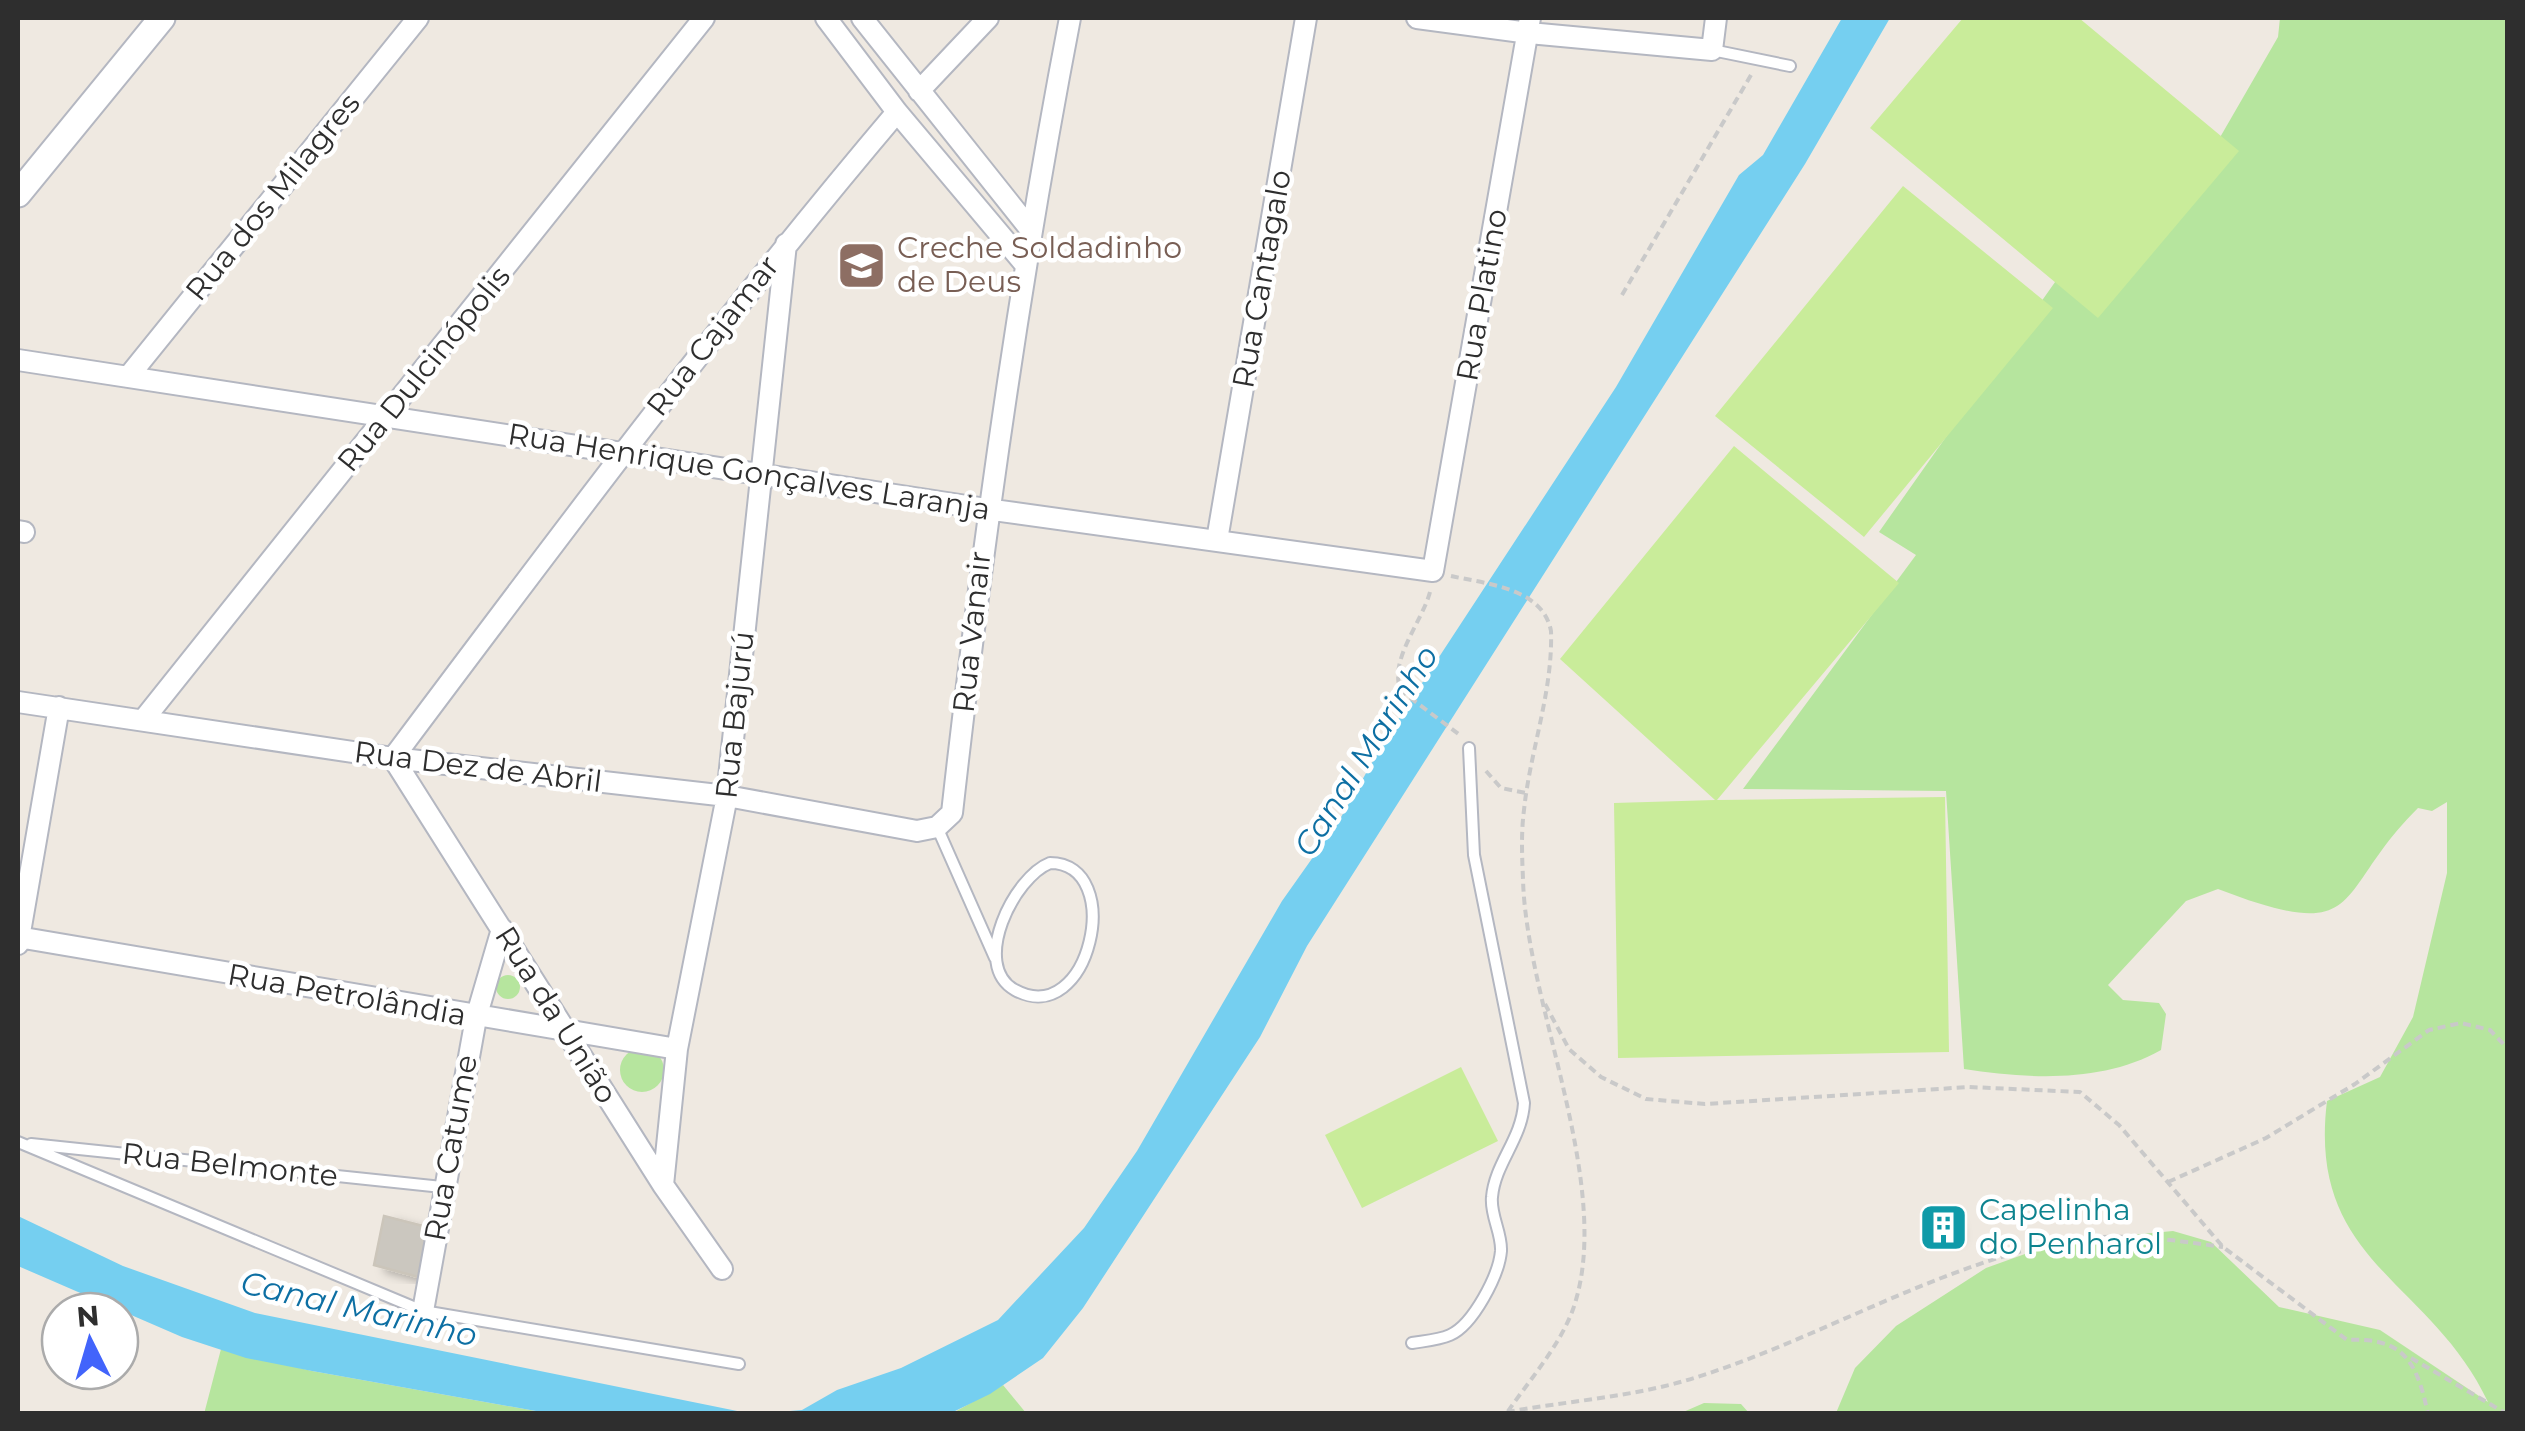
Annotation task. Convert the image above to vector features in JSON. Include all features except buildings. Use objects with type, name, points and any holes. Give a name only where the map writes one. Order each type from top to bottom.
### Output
[{"type":"street","points":[[18,194],[162,18]]},
{"type":"street","name":"Rua dos Milagres","points":[[128,377],[418,18]]},
{"type":"street","name":"Rua Dulcinópolis","points":[[144,719],[704,18]]},
{"type":"street","points":[[826,18],[897,112],[1024,263]]},
{"type":"street","points":[[862,18],[1030,228]]},
{"type":"street","points":[[919,91],[988,18]]},
{"type":"street","name":"Rua Vanair","points":[[937,827],[952,813],[986,509],[1024,263],[1070,18]]},
{"type":"street","name":"Rua Cantagalo","points":[[1218,540],[1306,18]]},
{"type":"street","points":[[1417,18],[1530,25],[1712,50],[1716,18]]},
{"type":"street","name":"Rua Platino","points":[[1433,572],[1530,25]]},
{"type":"street","name":"Rua Cajamar","points":[[394,758],[622,451],[787,242],[897,112]]},
{"type":"street","name":"Rua Bajurú","points":[[664,1185],[677,1048],[727,796],[787,242]]},
{"type":"street","name":"Rua Henrique Gonçalves Laranja","points":[[18,360],[986,509],[1433,572]]},
{"type":"street","name":"Rua Dez de Abril","points":[[18,702],[394,758],[727,796],[917,830],[937,827]]},
{"type":"street","points":[[18,939],[59,707]]},
{"type":"street","name":"Rua da União","points":[[394,758],[664,1185],[722,1269]]},
{"type":"street","name":"Rua Catume","points":[[423,1311],[442,1187],[476,1018],[502,929]]},
{"type":"street","name":"Rua Petrolândia","points":[[18,939],[476,1018],[677,1048]]},
{"type":"lane","points":[[1712,50],[1790,66]]},
{"type":"lane","points":[[1412,1343],[1450,1335],[1465,1324],[1497,1270],[1502,1247],[1491,1200],[1498,1176],[1522,1128],[1524,1103],[1474,855],[1469,748]]},
{"type":"lane","points":[[937,827],[1001,976],[1016,990],[1051,993],[1080,974],[1089,944],[1088,884],[1078,870],[1066,863],[1050,863],[1026,877],[1008,911],[995,958]]},
{"type":"lane","points":[[18,1142],[423,1311],[739,1364]]},
{"type":"lane","name":"Rua Belmonte","points":[[18,1142],[442,1187]]},
{"type":"path","points":[[1622,294],[1759,61]]},
{"type":"path","points":[[1449,726],[1401,691],[1396,673],[1430,596],[1433,572],[1535,600],[1549,618],[1552,643],[1524,810],[1523,880],[1525,915],[1577,1163],[1580,1277],[1572,1312],[1506,1413]]},
{"type":"path","points":[[1543,1000],[1569,1049],[1601,1077],[1646,1099],[1705,1104],[1969,1087],[2080,1092],[2119,1125],[2223,1246],[2347,1340],[2377,1338],[2507,1414]]},
{"type":"path","points":[[2168,1182],[2266,1138],[2355,1084],[2429,1030],[2461,1024],[2490,1030],[2508,1049]]},
{"type":"path","points":[[1506,1413],[1690,1380],[1803,1340],[1906,1292],[2047,1246],[2074,1240],[2144,1237],[2223,1246]]},
{"type":"path","points":[[2408,1356],[2422,1384],[2428,1414]]},
{"type":"green space","points":[[1963,18],[2079,18],[2239,151],[2098,318],[1870,128]]},
{"type":"green space","points":[[2280,18],[2507,18],[2507,1413],[1836,1413],[1855,1368],[1896,1326],[1986,1268],[2058,1242],[2173,1231],[2211,1242],[2279,1307],[2380,1330],[2488,1402],[2464,1360],[2354,1235],[2336,1199],[2326,1155],[2327,1101],[2380,1077],[2413,1017],[2447,873],[2447,802],[2432,811],[2418,808],[2342,903],[2325,912],[2301,913],[2266,906],[2218,889],[2186,901],[2108,985],[2123,1000],[2159,1003],[2166,1014],[2161,1050],[2115,1068],[2039,1076],[1964,1069],[1946,791],[1743,789],[1916,555],[1879,532],[2060,275],[2215,146],[2278,37]]},
{"type":"green space","points":[[1903,186],[2053,308],[1864,537],[1715,416]]},
{"type":"green space","points":[[1734,446],[1899,583],[1717,800],[1945,797],[1949,1052],[1618,1058],[1614,803],[1715,800],[1560,659]]},
{"type":"green space","points":[[508,975],[520,987],[508,999],[496,987]]},
{"type":"green space","points":[[642,1048],[657,1055],[664,1070],[657,1085],[642,1092],[627,1085],[620,1070],[627,1055]]},
{"type":"green space","points":[[1461,1067],[1498,1141],[1362,1208],[1325,1135]]},
{"type":"green space","points":[[221,1349],[312,1371],[547,1413],[204,1414]]},
{"type":"green space","points":[[1003,1385],[1026,1413],[951,1414]]},
{"type":"green space","points":[[1704,1403],[1741,1404],[1749,1413],[1681,1413]]},
{"type":"water","points":[[1842,18],[1890,18],[1805,164],[1307,946],[1260,1037],[1083,1308],[1043,1358],[990,1394],[951,1413],[766,1413],[802,1410],[837,1390],[901,1368],[998,1320],[1084,1228],[1137,1151],[1282,901],[1340,819],[1386,738],[1616,387],[1739,175],[1763,155]]},
{"type":"water","points":[[18,1216],[123,1266],[255,1313],[747,1413],[547,1413],[246,1358],[140,1319],[140,1291],[76,1291],[18,1266]]},
{"type":"place","name":"Creche Soldadinho de Deus","points":[[862,265]]},
{"type":"place","name":"Capelinha do Penharol","points":[[1944,1227]]},
{"type":"water label","name":"Canal Marinho","points":[[1366,751]]},
{"type":"water label","name":"Canal Marinho","points":[[359,1309]]}]
